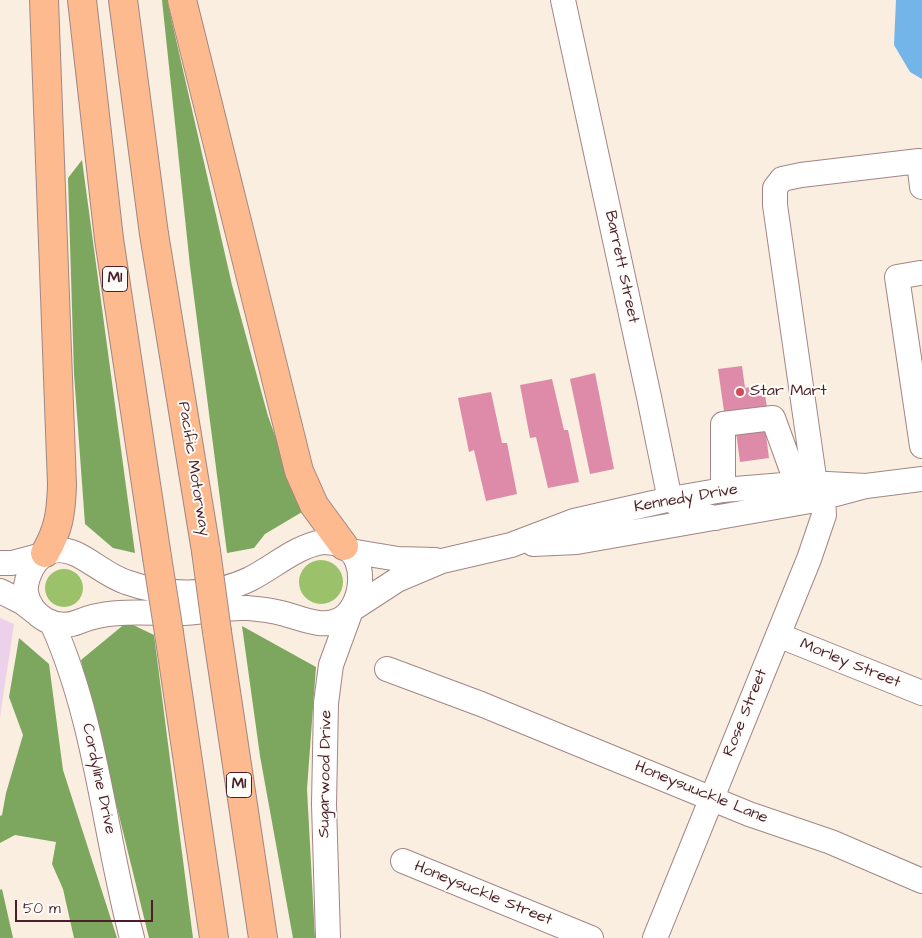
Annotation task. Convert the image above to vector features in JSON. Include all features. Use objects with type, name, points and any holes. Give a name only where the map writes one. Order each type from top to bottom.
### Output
[{"type":"highway","points":[[43,554],[54,537],[59,523],[62,485],[44,0]]},
{"type":"highway","name":"M1","points":[[82,0],[109,239],[214,938]]},
{"type":"highway","name":"Pacific Motorway","points":[[123,0],[154,234],[206,551],[263,938]]},
{"type":"highway","points":[[182,0],[299,470],[314,505],[347,549]]},
{"type":"street","name":"Barrett Street","points":[[563,0],[671,499]]},
{"type":"street","points":[[814,488],[775,188],[782,179],[801,175],[919,162],[922,187]]},
{"type":"street","points":[[920,273],[897,276],[922,446]]},
{"type":"street","points":[[723,490],[723,424],[773,418],[814,488]]},
{"type":"street","name":"Kennedy Drive","points":[[44,618],[62,625],[73,624],[102,614],[183,613],[226,608],[247,608],[281,613],[312,622],[327,623],[339,620],[397,580],[442,561],[511,545],[574,521],[671,499],[723,490],[866,486],[922,479]]},
{"type":"street","name":"Kennedy Drive","points":[[511,545],[577,542],[716,518],[814,488]]},
{"type":"street","name":"Rose Street","points":[[656,938],[822,523],[824,515],[814,488]]},
{"type":"street","points":[[650,529],[671,499],[680,508],[716,518]]},
{"type":"street","name":"Kennedy Drive","points":[[43,554],[57,549],[68,550],[126,582],[168,591],[226,588],[250,579],[285,558],[314,544],[330,542],[347,549],[398,559],[442,561]]},
{"type":"street","name":"Sugarwood Drive","points":[[328,938],[324,804],[326,703],[331,664],[352,610],[360,582],[358,566],[347,549]]},
{"type":"street","points":[[0,563],[12,563],[43,554]]},
{"type":"street","name":"Cordyline Drive","points":[[43,554],[30,572],[26,582],[26,592],[29,603],[44,618],[62,645],[84,715],[132,938]]},
{"type":"street","points":[[0,591],[22,602],[44,618]]},
{"type":"street","name":"Morley Street","points":[[778,635],[922,693]]},
{"type":"street","name":"Honeysuuckle Lane","points":[[387,669],[481,704],[757,817],[832,842],[922,881]]},
{"type":"street","name":"Honeysuckle Street","points":[[404,861],[591,938]]},
{"type":"shaded area","points":[[0,618],[14,624],[0,717]]},
{"type":"green space","points":[[162,0],[167,0],[232,285],[268,416],[302,512],[265,534],[254,548],[227,553],[190,266]]},
{"type":"green space","points":[[82,160],[135,553],[113,548],[85,524],[74,374],[68,178]]},
{"type":"green space","points":[[321,560],[333,564],[339,570],[343,582],[339,594],[333,600],[321,604],[309,600],[303,594],[299,582],[303,570],[309,564]]},
{"type":"green space","points":[[64,569],[78,574],[83,588],[78,602],[64,607],[50,602],[45,588],[50,574]]},
{"type":"green space","points":[[127,622],[154,635],[193,938],[149,938],[81,660]]},
{"type":"green space","points":[[242,626],[316,667],[307,789],[315,938],[293,938],[260,756]]},
{"type":"green space","points":[[19,638],[49,664],[63,770],[117,938],[74,938],[63,889],[52,864],[56,842],[15,835],[0,843],[0,816],[2,815],[6,793],[23,735],[9,697]]},
{"type":"green space","points":[[2,889],[13,938],[0,938],[0,890]]},
{"type":"water","points":[[896,0],[922,0],[922,79],[910,72],[894,45]]},
{"type":"building","points":[[742,366],[745,388],[757,386],[759,396],[765,395],[768,413],[763,413],[769,458],[740,462],[734,417],[725,418],[718,369]]},
{"type":"building","points":[[595,373],[614,469],[590,474],[570,379]]},
{"type":"building","points":[[552,379],[564,430],[568,430],[579,482],[548,488],[536,437],[530,438],[520,385]]},
{"type":"building","points":[[491,392],[502,443],[507,443],[517,494],[486,501],[474,450],[469,452],[458,398]]},
{"type":"place","name":"Star Mart","points":[[740,392]]}]
